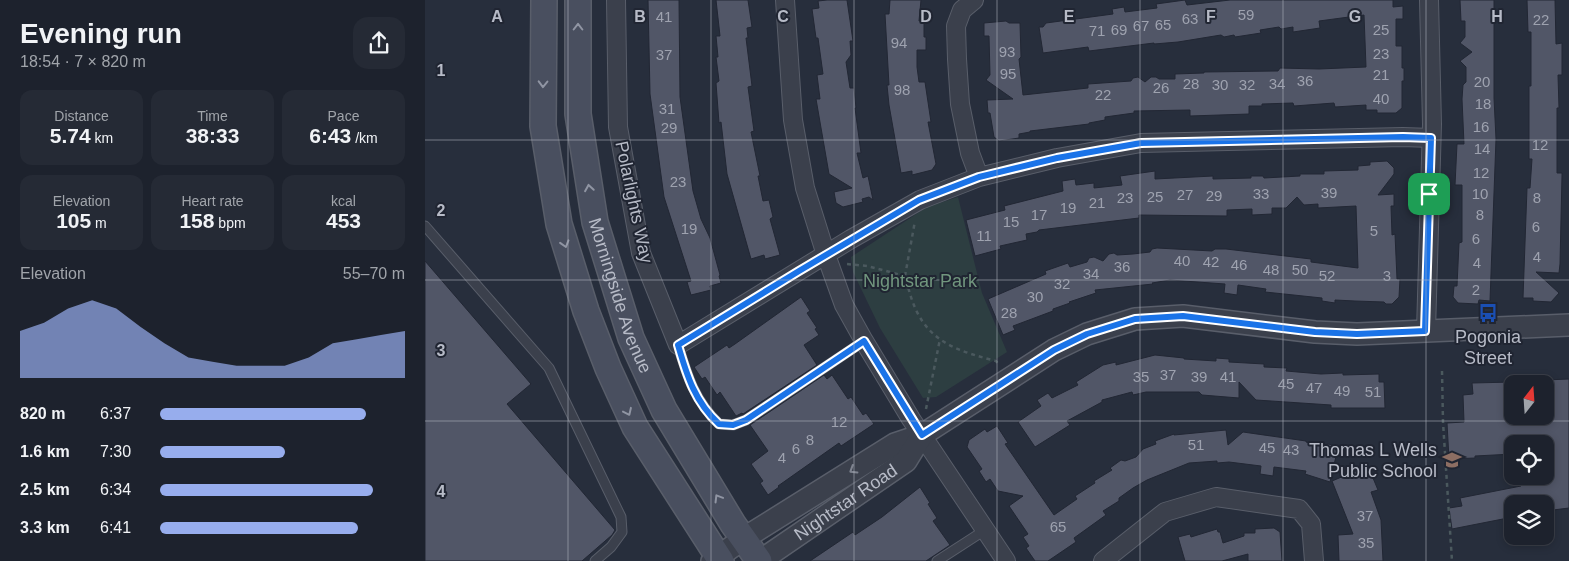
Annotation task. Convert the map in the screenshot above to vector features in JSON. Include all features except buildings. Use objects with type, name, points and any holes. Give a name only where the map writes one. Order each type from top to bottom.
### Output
[{"type":"main road","name":"Morningside Avenue","points":[[544,0],[543,126],[559,224],[586,311],[608,368],[635,427],[717,560]]},
{"type":"main road","name":"Morningside Avenue","points":[[578,0],[578,114],[595,222],[631,338],[664,410],[743,539],[759,561]]},
{"type":"street","name":"Polarlights Way","points":[[616,0],[618,128],[641,253],[678,345]]},
{"type":"street","points":[[785,0],[793,120],[805,188],[844,305],[922,435],[1006,561]]},
{"type":"street","points":[[974,0],[963,10],[956,26],[960,104],[970,153],[979,177]]},
{"type":"street","points":[[1425,331],[1431,138],[1431,24],[1429,0]]},
{"type":"street","points":[[678,345],[919,200],[979,177],[1057,158],[1141,143],[1431,138]]},
{"type":"street","name":"Nightstar Road","points":[[717,560],[743,539],[895,444],[922,435],[1054,350],[1087,334],[1135,319],[1183,316],[1315,332],[1357,334],[1569,325]]},
{"type":"street","name":"Nightstar Road","points":[[759,561],[906,461],[922,435]]},
{"type":"street","points":[[1103,561],[1165,512],[1216,497],[1299,510],[1311,524],[1314,561]]},
{"type":"lane","points":[[425,226],[549,368],[621,517],[622,532],[595,561]]},
{"type":"lane","points":[[678,345],[690,384],[706,412],[719,424],[733,425],[746,420],[864,341]]},
{"type":"lane","points":[[937,561],[985,530]]},
{"type":"path","points":[[919,200],[905,276],[918,315],[940,339],[959,351],[996,361],[1009,379]]},
{"type":"path","points":[[847,264],[867,266],[905,276]]},
{"type":"path","points":[[926,409],[940,339]]},
{"type":"path","points":[[1442,371],[1443,432],[1452,561]]},
{"type":"green space","name":"Nightstar Park","points":[[958,197],[982,293],[1007,352],[936,397],[923,398],[880,328],[853,272],[851,257],[927,207]]},
{"type":"place","name":"Pogonia Street","points":[[1488,313]]},
{"type":"place","name":"Thomas L Wells Public School","points":[[1452,460]]},
{"type":"route","points":[[1431,138],[1429,194],[1425,331],[1357,334],[1315,332],[1183,316],[1135,319],[1087,334],[1054,350],[922,435],[864,341],[746,420],[733,425],[719,424],[706,412],[690,384],[678,345],[919,200],[979,177],[1057,158],[1141,143],[1431,138]]}]
